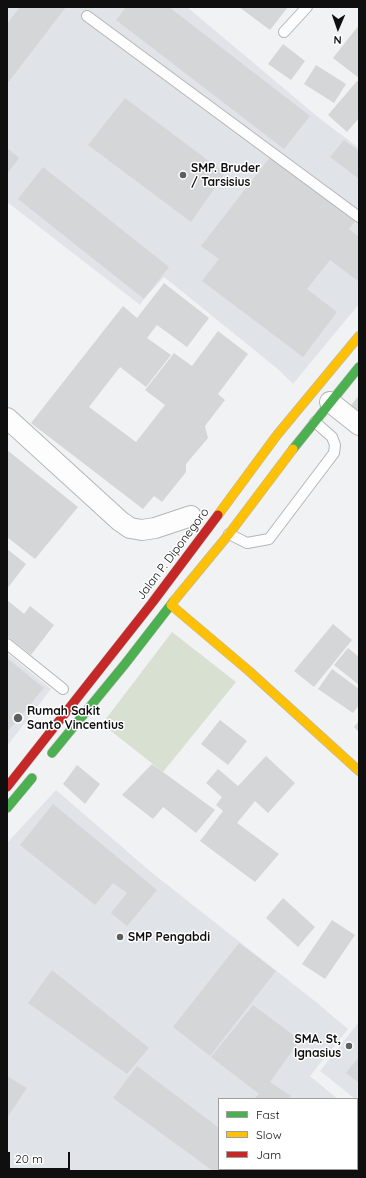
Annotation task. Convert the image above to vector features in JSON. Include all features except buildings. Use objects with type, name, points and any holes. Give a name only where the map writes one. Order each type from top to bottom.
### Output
[{"type":"main road","name":"Jalan P. Diponegoro","points":[[46,760],[229,534],[286,442],[315,387],[359,336]]},
{"type":"main road","name":"Jalan P. Diponegoro","points":[[7,787],[152,603],[286,442],[315,422],[359,367]]},
{"type":"main road","points":[[171,604],[249,671],[359,771]]},
{"type":"main road","points":[[7,808],[36,772]]},
{"type":"street","points":[[330,402],[359,425]]},
{"type":"street","points":[[7,418],[120,521],[130,528],[142,530],[155,528],[192,516]]},
{"type":"lane","points":[[284,32],[307,7]]},
{"type":"lane","points":[[87,16],[359,217]]},
{"type":"lane","points":[[229,534],[247,543],[269,539],[334,453],[335,445],[332,437],[315,422]]},
{"type":"lane","points":[[7,644],[63,689]]},
{"type":"shaded area","name":"SMP. Bruder / Tarsisius","points":[[7,7],[187,7],[318,117],[359,148],[359,304],[293,384],[279,370],[164,277],[140,305],[7,202]]},
{"type":"shaded area","name":"Rumah Sakit Santo Vincentius","points":[[7,653],[51,689],[7,746]]},
{"type":"shaded area","name":"SMP Pengabdi","points":[[56,790],[151,872],[348,1029],[310,1076],[337,1098],[218,1098],[218,1170],[358,1170],[358,1115],[359,1171],[7,1171],[7,843]]},
{"type":"shaded area","name":"SMA. St, Ignasius","points":[[359,1022],[359,1102],[358,1098],[354,1098],[320,1071]]},
{"type":"green space","points":[[172,632],[236,682],[163,772],[102,724]]},
{"type":"traffic: fast","points":[[293,449],[359,367]]},
{"type":"traffic: fast","points":[[52,753],[125,664],[173,602]]},
{"type":"traffic: fast","points":[[7,808],[32,778]]},
{"type":"traffic: slow","points":[[218,515],[277,435],[359,336]]},
{"type":"traffic: slow","points":[[173,602],[229,534],[293,449]]},
{"type":"traffic: slow","points":[[171,605],[249,671],[359,771]]},
{"type":"traffic: jam","points":[[7,787],[152,603],[218,515]]},
{"type":"place","name":"SMP. Bruder / Tarsisius","points":[[183,175]]},
{"type":"place","name":"Rumah Sakit Santo Vincentius","points":[[18,718]]},
{"type":"place","name":"SMP Pengabdi","points":[[120,937]]},
{"type":"place","name":"SMA. St, Ignasius","points":[[349,1046]]}]
